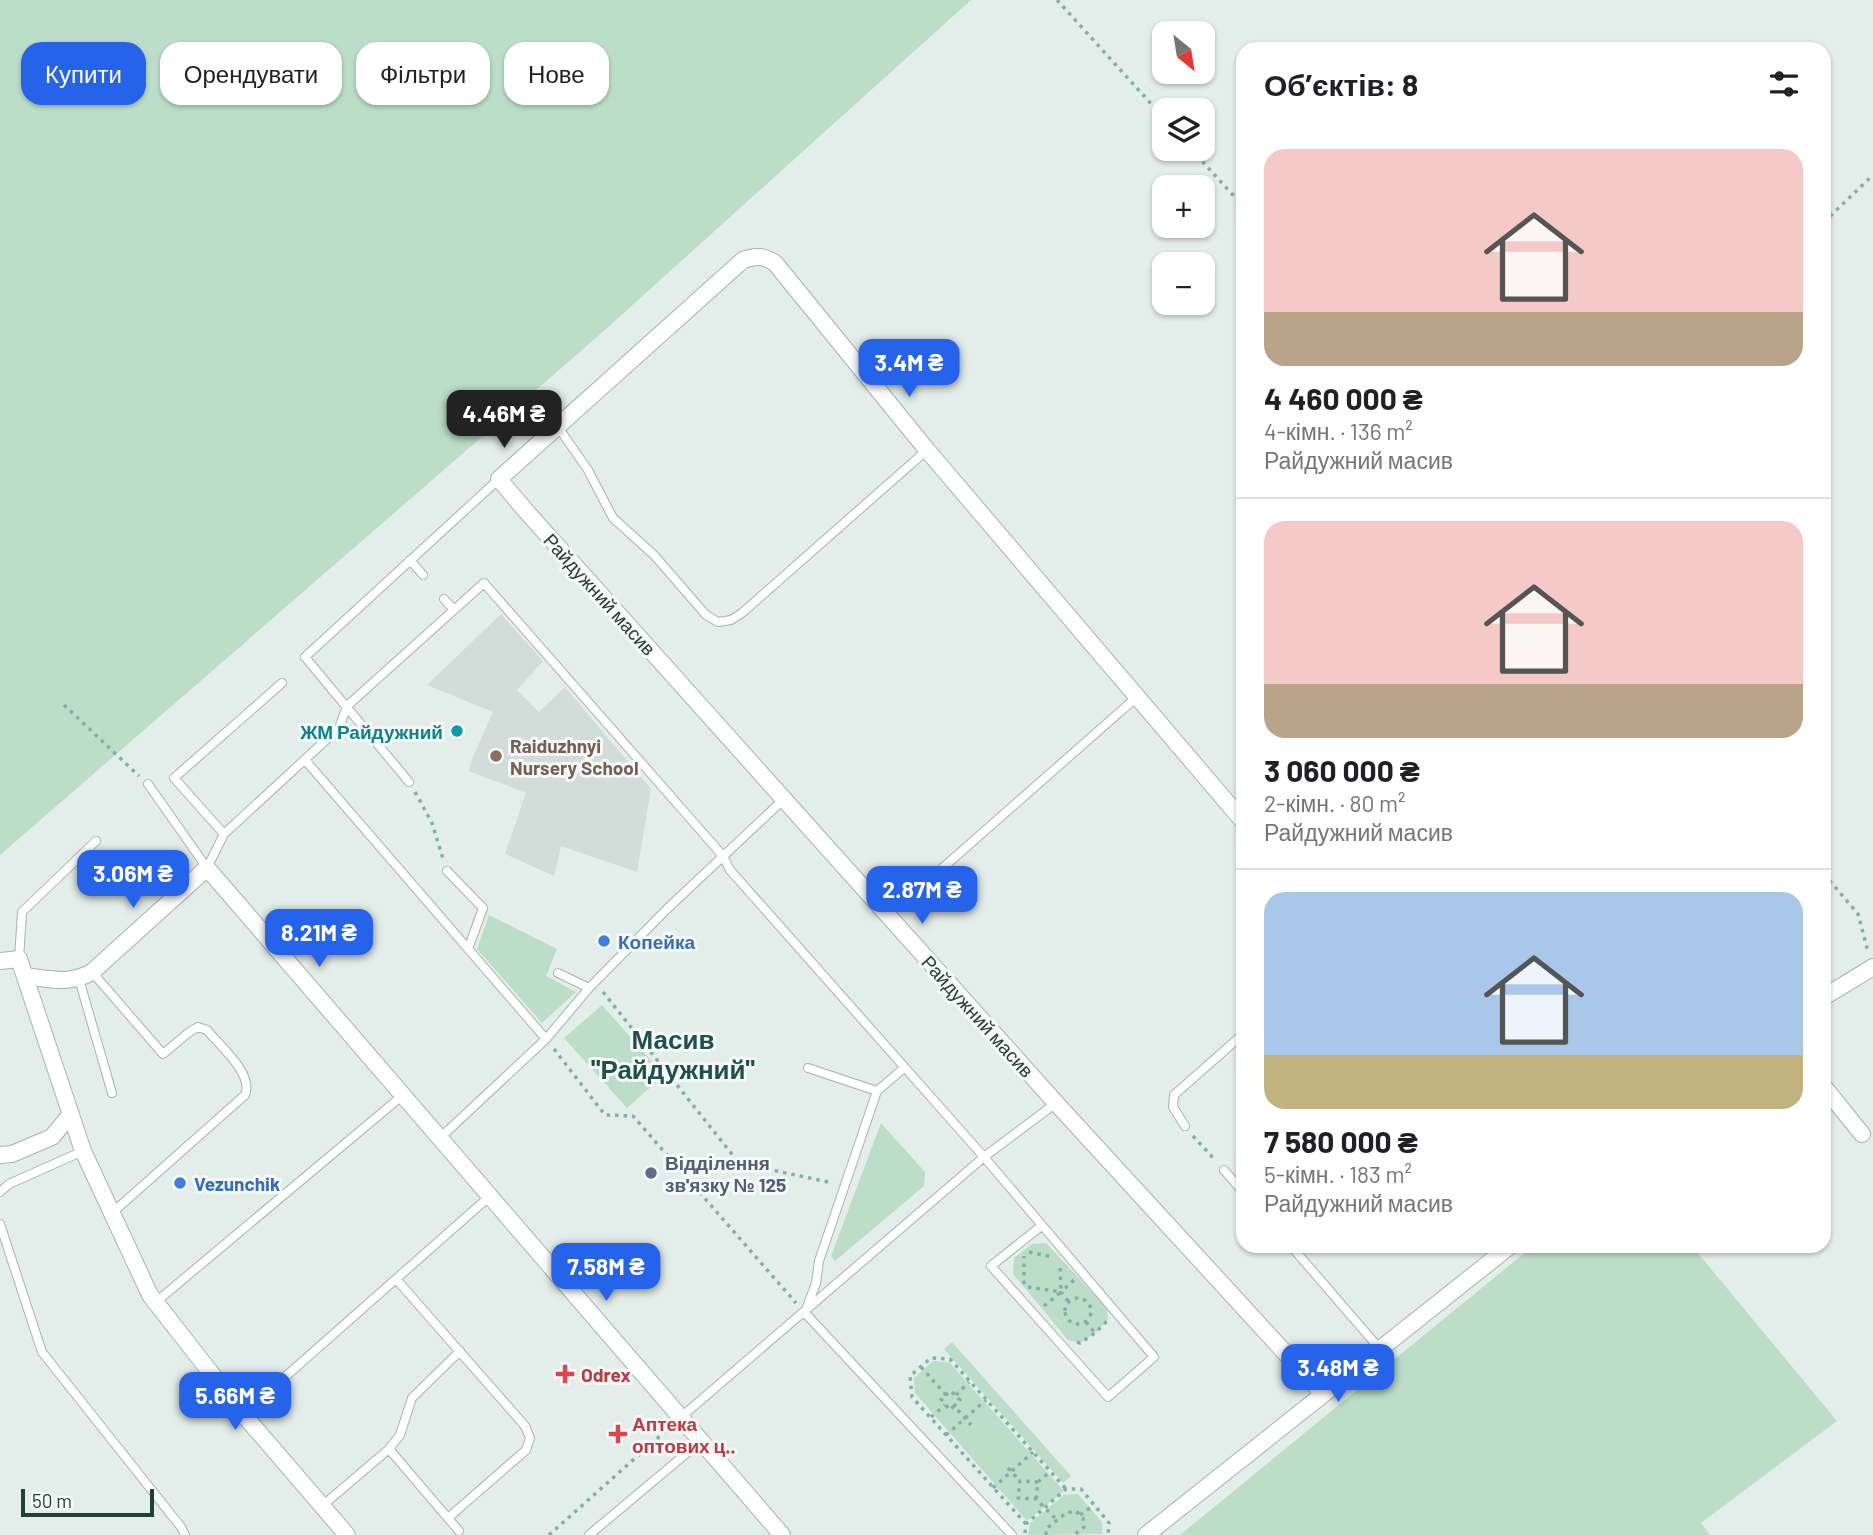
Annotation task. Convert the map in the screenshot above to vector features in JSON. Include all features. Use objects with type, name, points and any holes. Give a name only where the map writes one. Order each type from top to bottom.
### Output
[{"type":"street","points":[[499,479],[735,267],[754,256],[766,257],[775,263],[927,450],[1236,813]]},
{"type":"street","name":"Райдужний масив","points":[[499,479],[1056,1103],[1322,1393]]},
{"type":"street","points":[[25,976],[68,981],[86,976],[207,868],[782,1535]]},
{"type":"street","points":[[0,961],[19,959],[83,1151],[150,1295],[243,1414],[347,1535]]},
{"type":"street","points":[[1831,993],[1872,967]]},
{"type":"street","points":[[1831,1096],[1862,1134]]},
{"type":"street","points":[[0,1155],[12,1154],[52,1137],[71,1114]]},
{"type":"street","points":[[1146,1535],[1501,1253]]},
{"type":"lane","points":[[558,427],[588,470],[613,518],[654,555],[706,615],[718,622],[726,622],[737,616],[927,450]]},
{"type":"lane","points":[[409,782],[305,657],[499,479]]},
{"type":"lane","points":[[410,560],[423,575]]},
{"type":"lane","points":[[148,785],[207,868],[224,834],[339,728],[347,706],[484,583],[723,856],[730,870],[984,1157],[1040,1227],[1154,1357],[1108,1397],[991,1266],[1040,1227]]},
{"type":"lane","points":[[444,599],[454,610]]},
{"type":"lane","points":[[224,834],[174,778],[282,683]]},
{"type":"lane","points":[[930,879],[1138,695]]},
{"type":"lane","points":[[304,760],[546,1039]]},
{"type":"lane","points":[[440,1138],[546,1039],[592,985],[668,908],[784,799]]},
{"type":"lane","points":[[19,959],[22,912],[96,841]]},
{"type":"lane","points":[[447,871],[483,908],[468,950]]},
{"type":"lane","points":[[558,973],[592,985]]},
{"type":"lane","points":[[86,976],[112,1093]]},
{"type":"lane","points":[[86,976],[163,1054],[188,1032],[198,1027],[207,1030],[245,1075],[249,1086],[245,1095],[112,1213]]},
{"type":"lane","points":[[1185,1126],[1173,1107],[1174,1095],[1236,1040]]},
{"type":"lane","points":[[807,1068],[877,1091]]},
{"type":"lane","points":[[805,1313],[816,1283],[819,1261],[877,1091],[904,1068]]},
{"type":"lane","points":[[156,1302],[403,1095]]},
{"type":"lane","points":[[680,1418],[984,1157],[1056,1103]]},
{"type":"lane","points":[[0,1192],[9,1184],[83,1151]]},
{"type":"lane","points":[[1224,1170],[1236,1184]]},
{"type":"lane","points":[[243,1414],[490,1196]]},
{"type":"lane","points":[[0,1224],[42,1352],[185,1535]]},
{"type":"lane","points":[[1296,1253],[1379,1348]]},
{"type":"lane","points":[[396,1279],[525,1426],[530,1438],[526,1450],[448,1518]]},
{"type":"lane","points":[[805,1313],[1012,1535]]},
{"type":"lane","points":[[321,1506],[389,1449],[400,1435],[412,1398],[460,1351]]},
{"type":"lane","points":[[589,1535],[700,1442]]},
{"type":"lane","points":[[389,1449],[459,1531]]},
{"type":"path","points":[[1057,0],[1152,105]]},
{"type":"path","points":[[1202,161],[1236,198]]},
{"type":"path","points":[[1831,215],[1873,175]]},
{"type":"path","points":[[64,705],[148,785]]},
{"type":"path","points":[[409,782],[432,823],[447,871]]},
{"type":"path","points":[[1831,882],[1858,914],[1872,967]]},
{"type":"path","points":[[592,985],[739,1163],[845,1186]]},
{"type":"path","points":[[546,1039],[605,1115],[633,1116],[805,1313]]},
{"type":"path","points":[[1185,1126],[1224,1170]]},
{"type":"path","points":[[1014,1258],[1032,1244]]},
{"type":"path","points":[[1024,1251],[1060,1259]]},
{"type":"path","points":[[1024,1251],[1024,1287]]},
{"type":"path","points":[[1053,1251],[1060,1259],[1061,1292],[1068,1301]]},
{"type":"path","points":[[1036,1301],[1042,1308],[1078,1277]]},
{"type":"path","points":[[1018,1280],[1030,1294]]},
{"type":"path","points":[[1024,1287],[1061,1292]]},
{"type":"path","points":[[1068,1301],[1079,1297],[1088,1302],[1091,1312],[1086,1322]]},
{"type":"path","points":[[1068,1301],[1064,1312],[1069,1322],[1086,1322]]},
{"type":"path","points":[[1069,1340],[1080,1343],[1108,1320]]},
{"type":"path","points":[[1086,1322],[1095,1333]]},
{"type":"path","points":[[1026,1524],[912,1397],[910,1376],[931,1358],[950,1359],[1066,1489]]},
{"type":"path","points":[[921,1367],[946,1395]]},
{"type":"path","points":[[956,1395],[970,1381]]},
{"type":"path","points":[[951,1391],[956,1395],[960,1400],[950,1410],[942,1399],[951,1391]]},
{"type":"path","points":[[946,1435],[986,1399]]},
{"type":"path","points":[[931,1417],[945,1405]]},
{"type":"path","points":[[954,1406],[971,1425]]},
{"type":"path","points":[[549,1535],[680,1418]]},
{"type":"path","points":[[1007,1432],[1012,1428]]},
{"type":"path","points":[[993,1488],[1033,1452]]},
{"type":"path","points":[[971,1462],[976,1458]]},
{"type":"path","points":[[1010,1470],[1020,1481],[1038,1482]]},
{"type":"path","points":[[1036,1499],[1038,1482],[1051,1471]]},
{"type":"path","points":[[1010,1506],[1018,1498],[1020,1481]]},
{"type":"path","points":[[1025,1535],[1026,1524],[1066,1489],[1081,1489],[1109,1523],[1108,1535]]},
{"type":"path","points":[[1018,1498],[1036,1499],[1057,1520]]},
{"type":"path","points":[[1080,1516],[1094,1505]]},
{"type":"path","points":[[1046,1535],[1046,1529],[1057,1520],[1066,1513],[1076,1511],[1083,1518],[1084,1527],[1074,1535]]},
{"type":"shaded area","points":[[501,614],[543,661],[517,690],[539,712],[565,687],[651,789],[637,872],[561,846],[554,876],[505,854],[526,793],[469,771],[493,712],[427,685]]},
{"type":"green space","points":[[0,0],[971,0],[597,337],[0,855]]},
{"type":"green space","points":[[489,915],[557,949],[546,976],[576,992],[542,1023],[477,949]]},
{"type":"green space","points":[[602,1005],[664,1075],[627,1108],[564,1038]]},
{"type":"green space","points":[[881,1123],[925,1172],[924,1186],[835,1261],[831,1256]]},
{"type":"green space","points":[[1046,1243],[1107,1308],[1108,1320],[1080,1343],[1068,1340],[1013,1274],[1014,1258],[1032,1244]]},
{"type":"green space","points":[[1524,1253],[1698,1253],[1837,1421],[1701,1523],[1710,1535],[1180,1535]]},
{"type":"green space","points":[[952,1342],[1071,1476],[1063,1483],[944,1349]]},
{"type":"green space","points":[[933,1361],[949,1362],[1064,1491],[1027,1521],[915,1393],[914,1378]]},
{"type":"green space","points":[[1078,1494],[1102,1522],[1102,1534],[1028,1535],[1030,1523],[1064,1495]]},
{"type":"place","name":"ЖМ Райдужний","points":[[457,731]]},
{"type":"place","name":"Raiduzhnyi Nursery School","points":[[496,756]]},
{"type":"place","name":"Копейка","points":[[604,941]]},
{"type":"place","name":"Відділення зв'язку № 125","points":[[651,1173]]},
{"type":"place","name":"Vezunchik","points":[[180,1183]]},
{"type":"place","name":"Odrex","points":[[565,1374]]},
{"type":"place","name":"Аптека оптових ц‥","points":[[618,1434]]},
{"type":"district","name":"Масив \"Райдужний\"","points":[[673,1053]]}]
